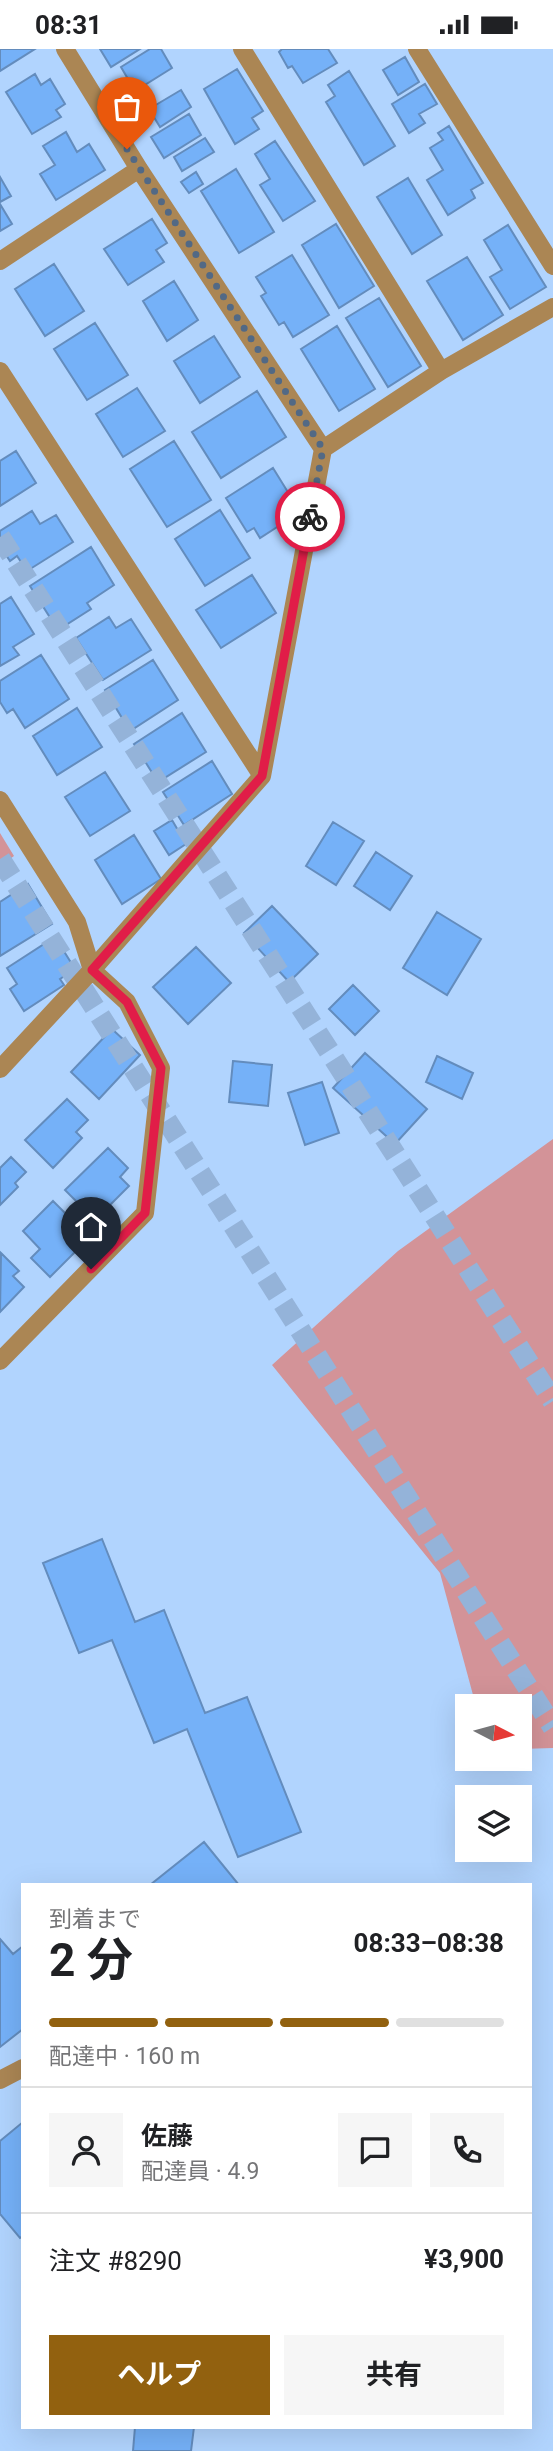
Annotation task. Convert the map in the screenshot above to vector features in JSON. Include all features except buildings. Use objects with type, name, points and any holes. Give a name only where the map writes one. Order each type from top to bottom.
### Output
[{"type":"street","points":[[0,1069],[92,970],[262,776],[323,449],[139,169],[65,49]]},
{"type":"street","points":[[242,49],[442,371]]},
{"type":"street","points":[[417,49],[553,266]]},
{"type":"street","points":[[0,261],[139,169]]},
{"type":"street","points":[[323,449],[442,371],[553,307]]},
{"type":"street","points":[[0,371],[262,776]]},
{"type":"street","points":[[0,800],[77,922],[92,970],[127,1002],[161,1068],[145,1213],[0,1361]]},
{"type":"street","points":[[0,2080],[21,2069]]},
{"type":"shaded area","points":[[0,833],[14,856],[0,866]]},
{"type":"shaded area","points":[[553,1139],[553,1748],[532,1749],[532,1694],[473,1694],[440,1573],[272,1365],[398,1251]]},
{"type":"tunnel","points":[[0,537],[553,1401]]},
{"type":"tunnel","points":[[0,859],[553,1727]]},
{"type":"way so far","points":[[127,149],[323,449],[310,517]]},
{"type":"route","points":[[91,1269],[145,1213],[161,1068],[127,1002],[92,970],[262,776],[310,517]]}]
